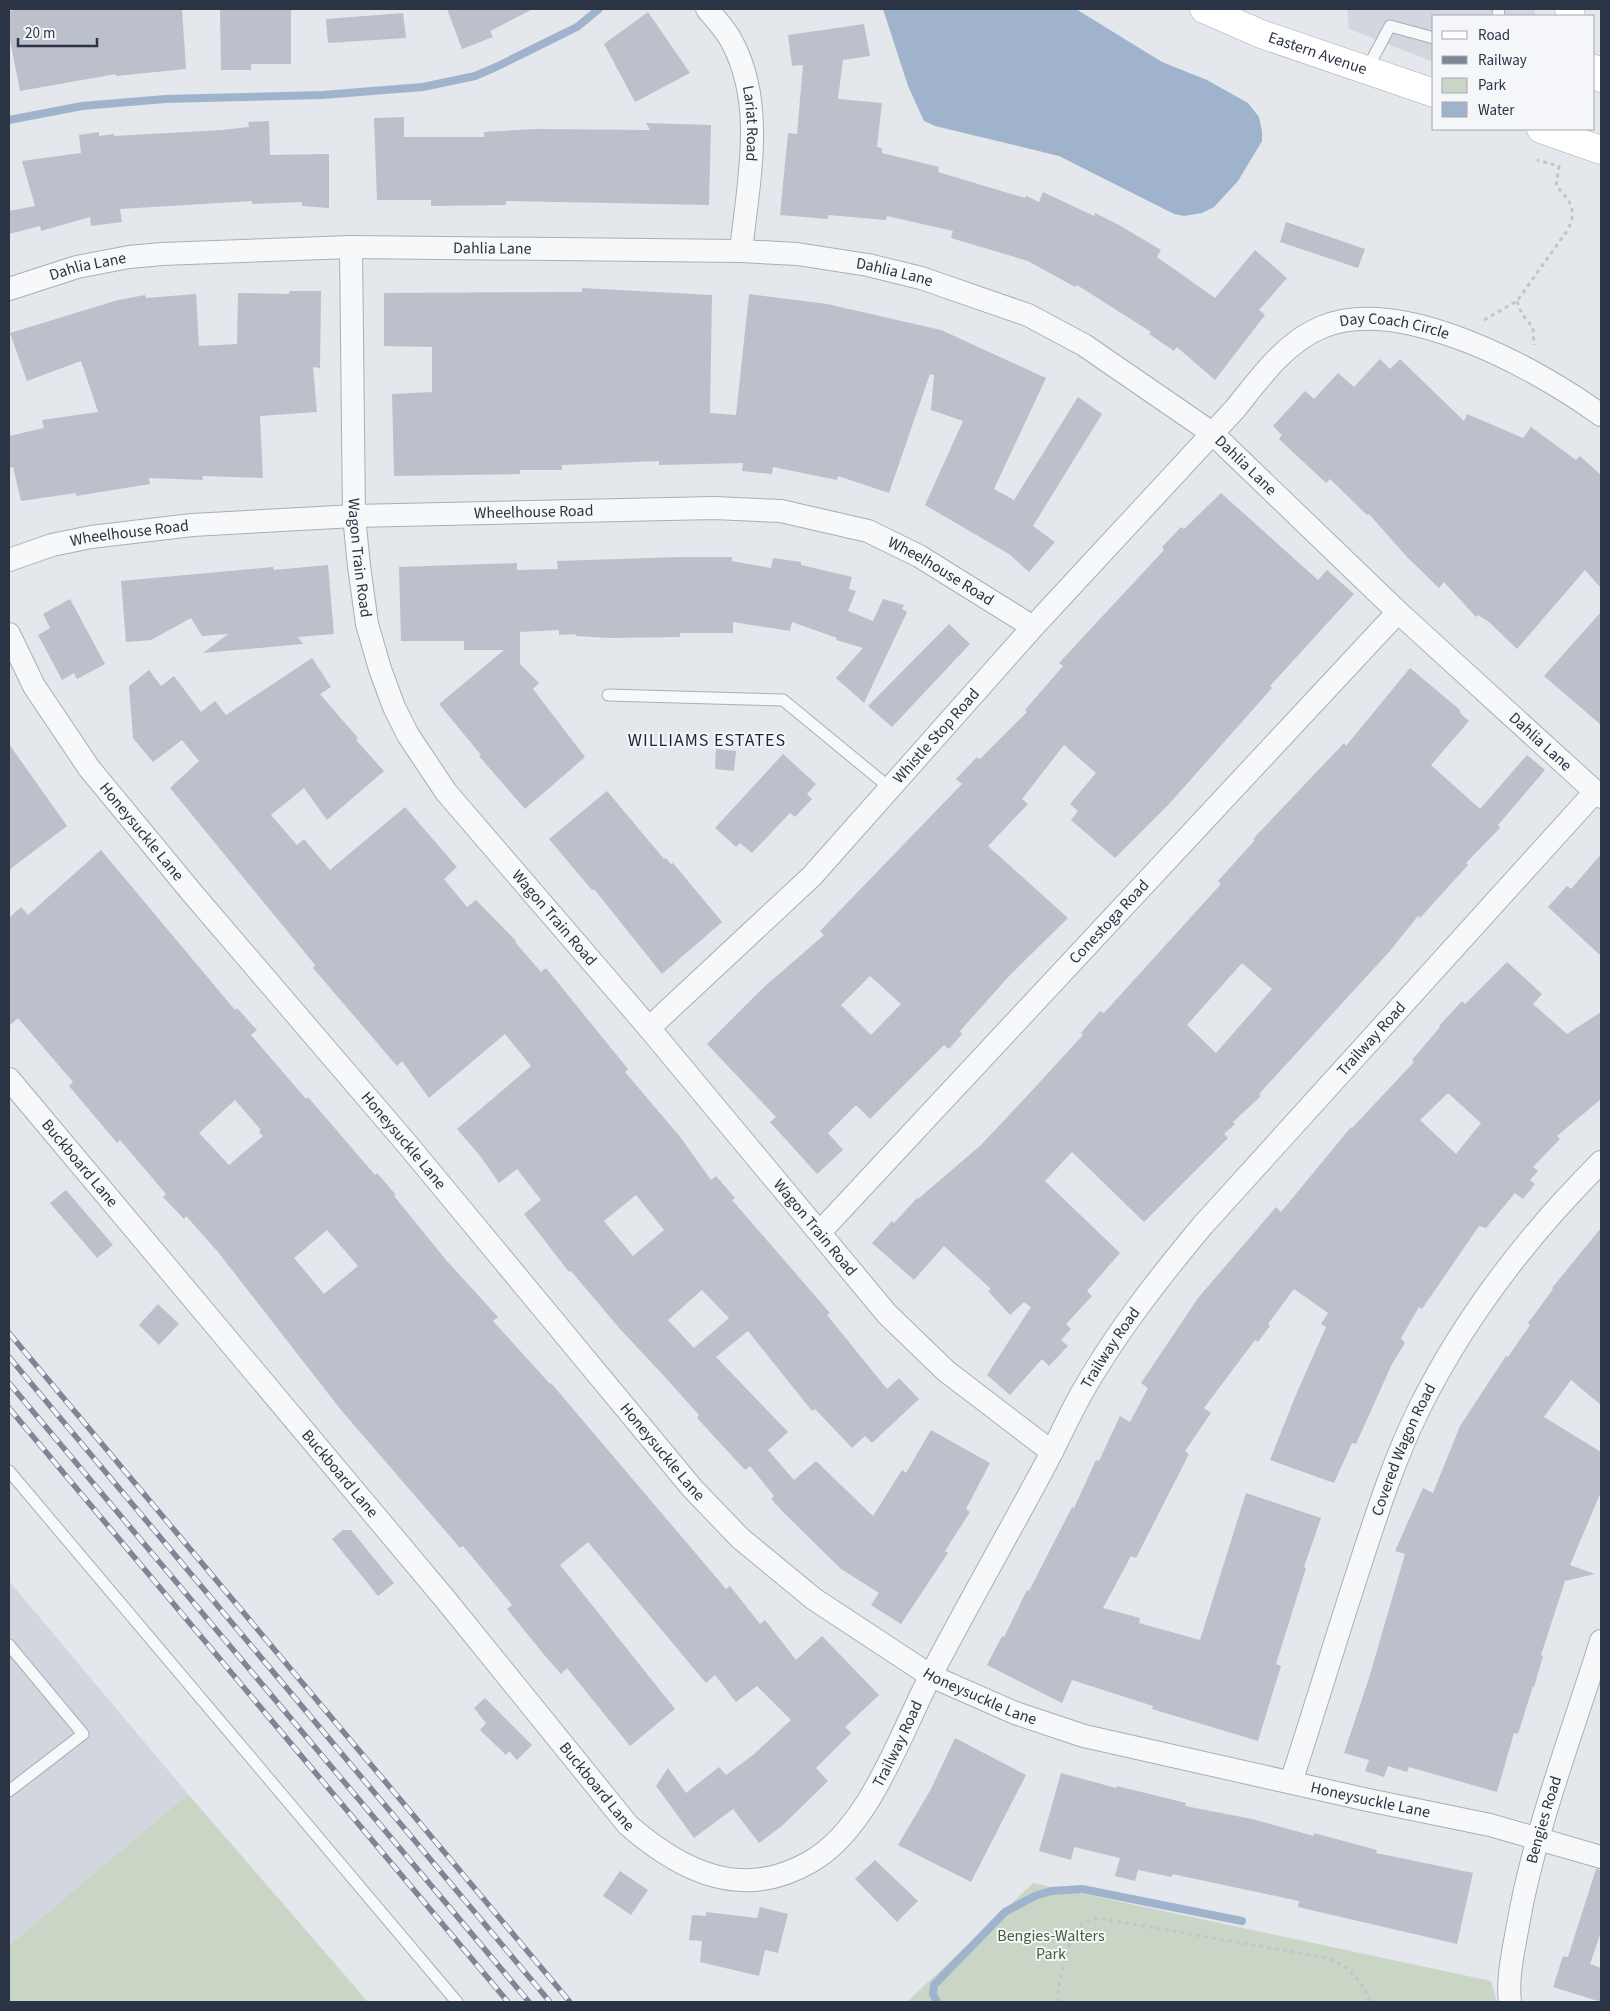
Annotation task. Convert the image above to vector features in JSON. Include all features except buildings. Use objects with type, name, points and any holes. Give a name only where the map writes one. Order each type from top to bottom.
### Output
[{"type":"main road","name":"Eastern Avenue","points":[[1204,9],[1261,34],[1432,92]]},
{"type":"main road","points":[[1547,130],[1598,141]]},
{"type":"street","name":"Lariat Road","points":[[707,9],[733,43],[748,88],[751,146],[741,251]]},
{"type":"street","name":"Dahlia Lane","points":[[9,289],[77,267],[129,257],[352,247],[741,251],[797,254],[868,265],[930,281],[1018,312],[1084,345],[1212,433],[1398,612],[1598,794]]},
{"type":"street","name":"Wagon Train Road","points":[[352,247],[354,516],[367,624],[394,707],[408,735],[446,792],[648,1028],[887,1314],[946,1371],[1052,1452]]},
{"type":"street","name":"Day Coach Circle","points":[[1212,433],[1290,346],[1322,327],[1344,320],[1366,317],[1400,322],[1438,332],[1496,353],[1552,381],[1601,415]]},
{"type":"street","name":"Whistle Stop Road","points":[[648,1028],[812,876],[1033,627],[1212,433]]},
{"type":"street","name":"Wheelhouse Road","points":[[9,560],[52,545],[123,533],[192,525],[354,516],[714,508],[781,511],[868,531],[919,556],[1033,627]]},
{"type":"street","name":"Conestoga Road","points":[[820,1232],[1398,612]]},
{"type":"street","name":"Honeysuckle Lane","points":[[9,634],[34,686],[89,768],[193,894],[407,1144],[692,1488],[740,1538],[814,1599],[931,1676],[1015,1712],[1084,1736],[1387,1804],[1490,1824],[1601,1857]]},
{"type":"street","name":"Trailway Road","points":[[677,1860],[711,1874],[748,1881],[768,1880],[812,1861],[832,1846],[851,1825],[878,1781],[931,1676],[1081,1395],[1140,1305],[1203,1225],[1598,794]]},
{"type":"street","name":"Buckboard Lane","points":[[9,1079],[445,1599],[628,1825],[645,1840],[677,1860]]},
{"type":"street","name":"Covered Wagon Road","points":[[1291,1782],[1374,1522],[1398,1456],[1420,1408],[1439,1373],[1489,1295],[1554,1213],[1601,1162]]},
{"type":"street","name":"Bengies Road","points":[[1514,2001],[1512,1962],[1522,1897],[1557,1769],[1596,1678],[1601,1642]]},
{"type":"lane","points":[[1366,71],[1390,26],[1432,37]]},
{"type":"lane","points":[[608,695],[783,700],[890,788]]},
{"type":"lane","points":[[9,1471],[178,1674],[345,1867],[456,2002]]},
{"type":"lane","points":[[9,1645],[83,1734],[9,1791]]},
{"type":"path","points":[[1484,320],[1517,301],[1574,219],[1571,205],[1556,186],[1559,166],[1537,160]]},
{"type":"path","points":[[1517,301],[1522,314],[1533,328],[1534,345]]},
{"type":"path","points":[[1057,2002],[1072,1938],[1079,1926],[1086,1921],[1098,1918],[1328,1958],[1341,1963],[1351,1972],[1364,1986],[1370,2002]]},
{"type":"shaded area","points":[[1347,9],[1534,9],[1536,15],[1432,15],[1432,61],[1349,29]]},
{"type":"shaded area","points":[[9,1581],[188,1794],[9,1945]]},
{"type":"green space","points":[[188,1794],[368,2002],[9,2002],[9,1945]]},
{"type":"green space","name":"Bengies-Walters Park","points":[[1033,1883],[1491,1981],[1497,2002],[907,2002]]},
{"type":"water","points":[[883,9],[1076,9],[1162,62],[1207,80],[1248,103],[1259,117],[1262,141],[1238,181],[1214,207],[1202,213],[1184,216],[1174,214],[1059,156],[935,126],[924,121],[908,86]]},
{"type":"waterway","points":[[9,120],[82,106],[165,99],[322,95],[423,87],[475,76],[496,67],[577,27],[599,9]]},
{"type":"waterway","points":[[937,2002],[933,1994],[934,1985],[1005,1912],[1035,1896],[1051,1891],[1082,1889],[1242,1921]]},
{"type":"railway","points":[[9,1333],[570,2002]]},
{"type":"railway","points":[[9,1357],[550,2002]]},
{"type":"railway","points":[[9,1383],[529,2002]]},
{"type":"railway","points":[[9,1408],[508,2002]]},
{"type":"district","name":"WILLIAMS ESTATES","points":[[707,740]]}]
